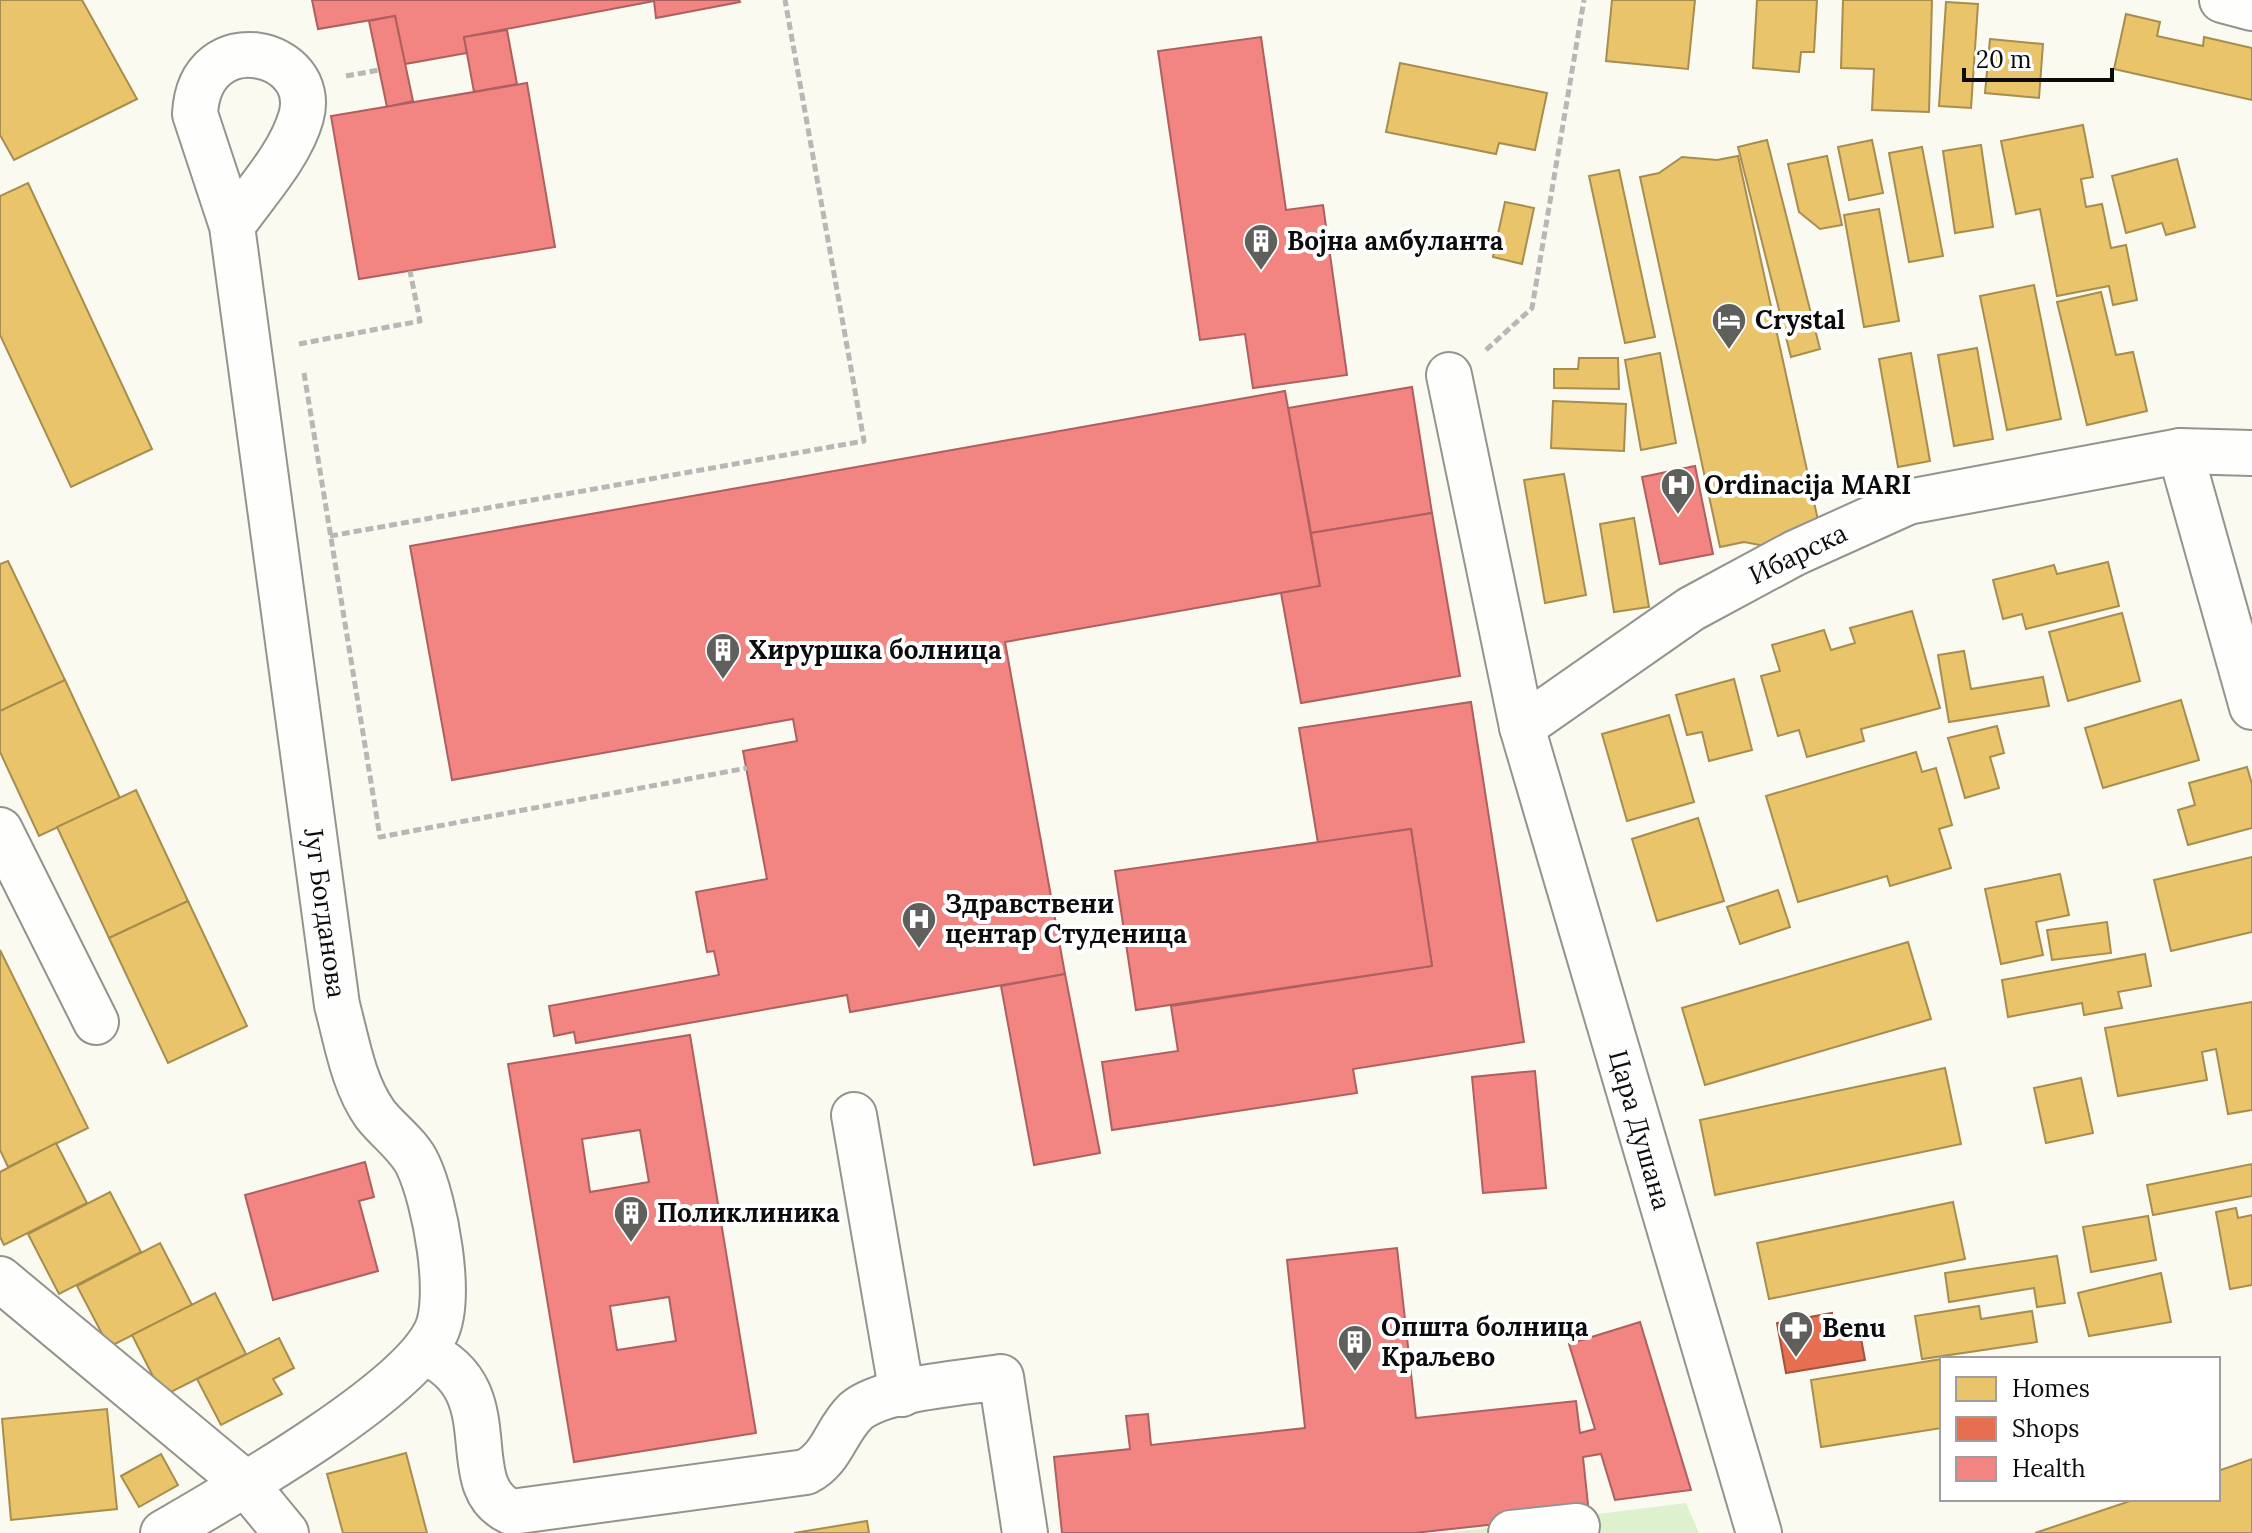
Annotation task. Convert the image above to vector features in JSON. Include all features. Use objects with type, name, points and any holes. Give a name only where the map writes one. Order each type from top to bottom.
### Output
[{"type":"street","points":[[2222,0],[2252,8]]},
{"type":"street","name":"Југ Богданова","points":[[163,1533],[325,1432],[399,1378],[424,1352],[442,1313],[433,1217],[418,1164],[363,1096],[337,1005],[232,226]]},
{"type":"street","name":"Цара Душана","points":[[1449,375],[1522,727],[1759,1533]]},
{"type":"street","points":[[2180,451],[2252,707]]},
{"type":"street","name":"Ибарска","points":[[1522,727],[1691,609],[1795,553],[1908,502],[2180,451],[2252,453]]},
{"type":"street","points":[[0,830],[96,1022]]},
{"type":"street","points":[[854,1115],[902,1394]]},
{"type":"street","points":[[0,1279],[244,1482],[286,1533]]},
{"type":"street","points":[[424,1352],[455,1369],[470,1390],[486,1484],[499,1506],[511,1512],[806,1472],[828,1457],[841,1428],[859,1408],[902,1394],[1001,1377],[1025,1533]]},
{"type":"street","points":[[1511,1533],[1577,1526]]},
{"type":"path","points":[[330,536],[864,441],[785,0]]},
{"type":"path","points":[[1449,375],[1482,354],[1532,308],[1584,0]]},
{"type":"path","points":[[299,344],[420,321],[410,271]]},
{"type":"path","points":[[297,330],[380,837],[747,768]]},
{"type":"green space","points":[[1686,1503],[1699,1533],[1447,1533]]},
{"type":"building: Homes","points":[[0,0],[82,0],[137,99],[14,160],[0,135]]},
{"type":"building: Homes","points":[[1612,0],[1695,0],[1688,69],[1606,61]]},
{"type":"building: Homes","points":[[1757,0],[1817,0],[1814,52],[1801,52],[1799,72],[1753,68]]},
{"type":"building: Homes","points":[[1843,0],[1932,0],[1929,112],[1872,110],[1874,69],[1841,68]]},
{"type":"building: Homes","points":[[1946,2],[1978,4],[1971,108],[1939,106]]},
{"type":"building: Homes","points":[[2126,14],[2160,22],[2157,36],[2203,46],[2204,37],[2252,48],[2252,100],[2114,69]]},
{"type":"building: Homes","points":[[1990,39],[2043,44],[2039,98],[1985,93]]},
{"type":"building: Homes","points":[[1400,63],[1547,93],[1535,150],[1499,143],[1496,154],[1386,132]]},
{"type":"building: Homes","points":[[2083,125],[2093,177],[2081,179],[2086,207],[2102,204],[2111,248],[2126,245],[2137,300],[2113,305],[2109,286],[2057,296],[2040,209],[2016,214],[2001,141]]},
{"type":"building: Homes","points":[[1767,140],[1820,349],[1791,357],[1738,147]]},
{"type":"building: Homes","points":[[1872,140],[1883,193],[1849,200],[1838,147]]},
{"type":"building: Homes","points":[[1981,145],[1993,227],[1955,233],[1943,151]]},
{"type":"building: Homes","points":[[1922,147],[1943,256],[1909,262],[1889,153]]},
{"type":"building: Homes","name":"Crystal","points":[[1738,156],[1819,525],[1765,546],[1744,542],[1720,547],[1640,177],[1659,173],[1682,157],[1717,160]]},
{"type":"building: Homes","points":[[1827,156],[1842,225],[1820,229],[1799,212],[1788,164]]},
{"type":"building: Homes","points":[[2177,159],[2195,227],[2166,235],[2162,223],[2126,233],[2112,176]]},
{"type":"building: Homes","points":[[1619,170],[1655,337],[1625,343],[1589,176]]},
{"type":"building: Homes","points":[[28,183],[152,449],[71,487],[0,335],[0,196]]},
{"type":"building: Homes","points":[[1505,202],[1534,208],[1522,264],[1493,257]]},
{"type":"building: Homes","points":[[1879,209],[1899,321],[1864,327],[1844,215]]},
{"type":"building: Homes","points":[[2034,285],[2061,419],[2007,430],[1980,296]]},
{"type":"building: Homes","points":[[2101,292],[2116,355],[2133,352],[2147,411],[2087,425],[2057,302]]},
{"type":"building: Homes","points":[[1977,348],[1993,439],[1954,446],[1938,355]]},
{"type":"building: Homes","points":[[1660,353],[1676,443],[1641,450],[1625,360]]},
{"type":"building: Homes","points":[[1911,353],[1930,461],[1898,467],[1879,359]]},
{"type":"building: Homes","points":[[1579,358],[1618,358],[1619,389],[1554,388],[1554,369],[1578,369]]},
{"type":"building: Homes","points":[[1553,401],[1626,404],[1624,451],[1551,448]]},
{"type":"building: Homes","points":[[1564,474],[1586,595],[1545,603],[1524,480]]},
{"type":"building: Homes","points":[[1634,518],[1649,607],[1614,612],[1600,524]]},
{"type":"building: Homes","points":[[8,561],[65,680],[0,711],[0,564]]},
{"type":"building: Homes","points":[[2108,562],[2119,606],[2026,629],[2022,614],[2003,619],[1993,580],[2054,565],[2057,574]]},
{"type":"building: Homes","points":[[1912,611],[1940,708],[1861,729],[1864,741],[1807,757],[1799,730],[1778,736],[1761,676],[1780,671],[1772,645],[1824,630],[1831,650],[1855,643],[1850,628]]},
{"type":"building: Homes","points":[[2122,613],[2140,681],[2068,701],[2049,632]]},
{"type":"building: Homes","points":[[1964,651],[1971,689],[2043,677],[2049,706],[1949,722],[1938,655]]},
{"type":"building: Homes","points":[[1734,679],[1752,750],[1709,761],[1702,732],[1687,735],[1676,695]]},
{"type":"building: Homes","points":[[65,680],[120,798],[39,836],[0,752],[0,711]]},
{"type":"building: Homes","points":[[2181,700],[2199,760],[2103,788],[2085,728]]},
{"type":"building: Homes","points":[[1669,715],[1694,802],[1627,821],[1602,734]]},
{"type":"building: Homes","points":[[1997,726],[2004,753],[1990,757],[1999,788],[1965,798],[1948,738]]},
{"type":"building: Homes","points":[[1916,752],[1922,772],[1936,768],[1952,825],[1939,829],[1951,868],[1890,886],[1887,876],[1798,902],[1766,796]]},
{"type":"building: Homes","points":[[2247,767],[2252,784],[2252,828],[2188,845],[2178,810],[2195,805],[2189,783]]},
{"type":"building: Homes","points":[[136,790],[188,901],[109,938],[57,827]]},
{"type":"building: Homes","points":[[1698,818],[1724,901],[1657,921],[1632,839]]},
{"type":"building: Homes","points":[[2252,857],[2252,932],[2171,951],[2154,880]]},
{"type":"building: Homes","points":[[2060,874],[2069,915],[2036,922],[2043,955],[2001,964],[1985,889]]},
{"type":"building: Homes","points":[[1778,890],[1790,927],[1740,944],[1727,907]]},
{"type":"building: Homes","points":[[188,901],[247,1026],[168,1063],[109,938]]},
{"type":"building: Homes","points":[[2107,922],[2111,953],[2052,960],[2047,930]]},
{"type":"building: Homes","points":[[1908,942],[1931,1019],[1705,1085],[1682,1008]]},
{"type":"building: Homes","points":[[0,950],[88,1128],[8,1167],[0,1150]]},
{"type":"building: Homes","points":[[2145,954],[2151,986],[2118,992],[2122,1008],[2084,1015],[2082,1003],[2008,1017],[2002,980]]},
{"type":"building: Homes","points":[[2252,1002],[2252,1110],[2228,1114],[2216,1049],[2202,1052],[2207,1080],[2118,1096],[2105,1028]]},
{"type":"building: Homes","points":[[1945,1068],[1961,1144],[1715,1195],[1700,1120]]},
{"type":"building: Homes","points":[[2081,1078],[2093,1133],[2046,1143],[2034,1088]]},
{"type":"building: Homes","points":[[56,1143],[87,1203],[4,1245],[0,1237],[0,1172]]},
{"type":"building: Homes","points":[[2252,1164],[2252,1196],[2153,1215],[2147,1185]]},
{"type":"building: Homes","points":[[110,1192],[141,1252],[59,1294],[28,1234]]},
{"type":"building: Homes","points":[[1953,1202],[1965,1259],[1769,1299],[1757,1243]]},
{"type":"building: Homes","points":[[2236,1208],[2238,1218],[2252,1215],[2252,1285],[2230,1289],[2216,1212]]},
{"type":"building: Homes","points":[[2148,1216],[2156,1260],[2091,1272],[2083,1227]]},
{"type":"building: Homes","points":[[160,1243],[192,1305],[109,1347],[77,1286]]},
{"type":"building: Homes","points":[[2057,1256],[2065,1303],[2037,1307],[2034,1288],[1949,1302],[1945,1273]]},
{"type":"building: Homes","points":[[2161,1273],[2171,1322],[2089,1336],[2078,1293]]},
{"type":"building: Homes","points":[[215,1293],[246,1354],[163,1396],[132,1335]]},
{"type":"building: Homes","points":[[1979,1306],[1981,1319],[2032,1311],[2037,1342],[1922,1359],[1915,1316]]},
{"type":"building: Homes","points":[[279,1338],[294,1368],[273,1379],[282,1394],[221,1425],[197,1379]]},
{"type":"building: Homes","points":[[1940,1359],[1940,1428],[1821,1447],[1811,1380]]},
{"type":"building: Homes","points":[[107,1409],[117,1509],[11,1520],[2,1419]]},
{"type":"building: Homes","points":[[406,1453],[427,1533],[343,1533],[327,1474]]},
{"type":"building: Homes","points":[[161,1454],[178,1485],[139,1507],[121,1476]]},
{"type":"building: Homes","points":[[2252,1459],[2252,1533],[2035,1533],[2130,1501],[2220,1501],[2220,1470]]},
{"type":"building: Homes","points":[[867,1521],[869,1533],[794,1533]]},
{"type":"building: Shops","points":[[1832,1313],[1834,1326],[1858,1322],[1865,1360],[1786,1373],[1777,1323]]},
{"type":"building: Health","points":[[312,0],[739,0],[740,2],[656,18],[654,1],[464,37],[467,53],[405,64],[395,16],[318,29]]},
{"type":"building: Health","points":[[395,16],[413,101],[387,107],[369,21]]},
{"type":"building: Health","points":[[507,30],[517,84],[474,92],[464,37]]},
{"type":"building: Health","name":"Војна амбуланта","points":[[1261,37],[1286,210],[1323,205],[1347,375],[1253,388],[1245,334],[1200,340],[1158,51]]},
{"type":"building: Health","points":[[527,83],[555,247],[359,279],[331,116]]},
{"type":"building: Health","points":[[1412,387],[1432,513],[1311,533],[1288,408]]},
{"type":"building: Health","name":"Хируршка болница","points":[[1285,391],[1320,586],[1005,642],[1065,974],[850,1012],[847,995],[576,1043],[574,1032],[554,1036],[549,1006],[719,975],[714,951],[707,952],[696,892],[767,879],[743,751],[797,741],[793,719],[452,780],[410,546]]},
{"type":"building: Health","name":"Ordinacija MARI","points":[[1695,466],[1713,554],[1660,564],[1642,477]]},
{"type":"building: Health","points":[[1432,513],[1460,676],[1301,703],[1281,593],[1320,586],[1311,533]]},
{"type":"building: Health","points":[[1471,702],[1524,1042],[1353,1069],[1357,1093],[1112,1130],[1102,1062],[1178,1051],[1171,1006],[1432,966],[1411,829],[1318,843],[1299,728]]},
{"type":"building: Health","points":[[1411,829],[1432,966],[1136,1010],[1115,871]]},
{"type":"building: Health","points":[[1065,974],[1100,1153],[1034,1165],[1001,986]]},
{"type":"building: Health","name":"Поликлиника","points":[[690,1035],[756,1433],[574,1462],[508,1064]],"holes":[[[640,1130],[649,1182],[590,1192],[582,1139]],[[669,1297],[676,1341],[617,1350],[610,1306]]]},
{"type":"building: Health","points":[[1535,1071],[1546,1188],[1483,1193],[1472,1077]]},
{"type":"building: Health","points":[[365,1162],[374,1197],[359,1201],[378,1271],[273,1300],[245,1195]]},
{"type":"building: Health","name":"Општа болница Краљево","points":[[1397,1248],[1416,1418],[1576,1401],[1580,1433],[1595,1429],[1569,1344],[1640,1322],[1691,1490],[1615,1500],[1601,1454],[1583,1457],[1589,1514],[1414,1533],[1062,1533],[1054,1457],[1130,1449],[1126,1416],[1148,1414],[1151,1445],[1305,1428],[1287,1260]]},
{"type":"place","name":"Војна амбуланта","points":[[1261,272]]},
{"type":"place","name":"Crystal","points":[[1729,351]]},
{"type":"place","name":"Ordinacija MARI","points":[[1678,516]]},
{"type":"place","name":"Хируршка болница","points":[[723,681]]},
{"type":"place","name":"Здравствени центар Студеница","points":[[919,950]]},
{"type":"place","name":"Поликлиника","points":[[631,1244]]},
{"type":"place","name":"Benu","points":[[1796,1359]]},
{"type":"place","name":"Општа болница Краљево","points":[[1355,1373]]}]
